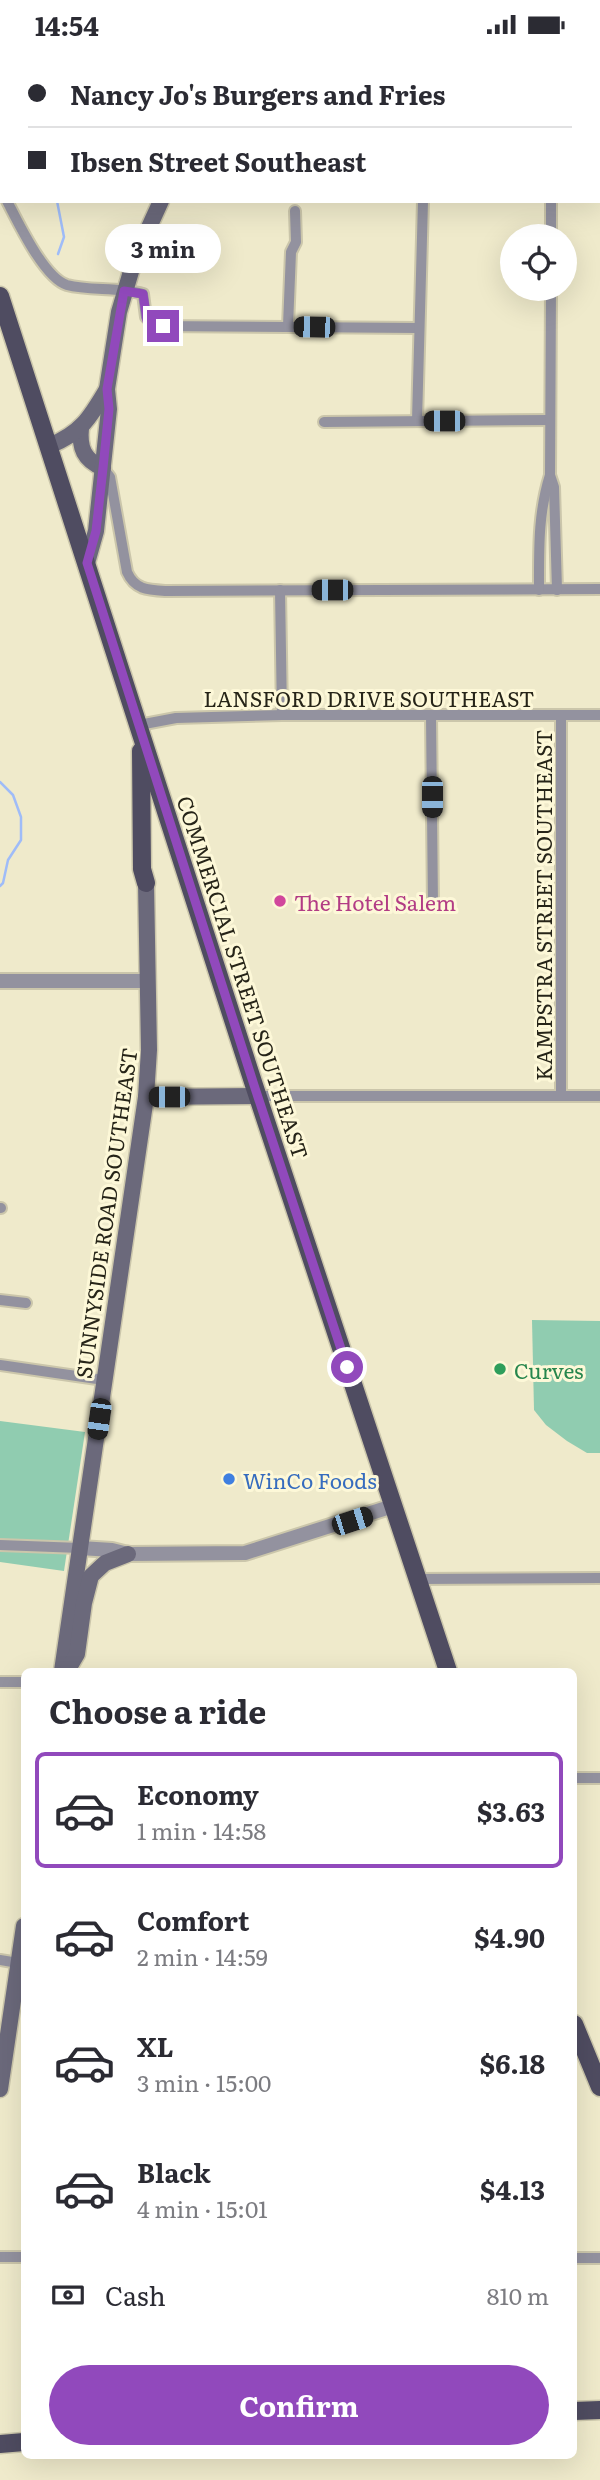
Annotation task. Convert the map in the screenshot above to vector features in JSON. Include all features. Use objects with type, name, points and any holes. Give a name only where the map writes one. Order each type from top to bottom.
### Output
[{"type":"main road","points":[[87,563],[96,531],[109,409],[107,389],[124,291],[139,248],[160,203]]},
{"type":"main road","name":"COMMERCIAL STREET SOUTHEAST","points":[[0,296],[446,1668]]},
{"type":"main road","points":[[49,446],[66,439],[81,428],[91,417],[107,389]]},
{"type":"main road","points":[[81,428],[80,443],[83,453],[103,468]]},
{"type":"main road","points":[[140,729],[142,869],[146,883]]},
{"type":"main road","name":"SUNNYSIDE ROAD SOUTHEAST","points":[[64,1668],[146,1097],[149,1050],[146,883]]},
{"type":"main road","points":[[146,1097],[258,1096]]},
{"type":"main road","points":[[66,1668],[77,1654],[84,1603],[91,1576],[104,1563],[128,1554]]},
{"type":"main road","points":[[0,2089],[21,1969]]},
{"type":"main road","points":[[577,2031],[600,2087]]},
{"type":"main road","points":[[577,2411],[600,2410]]},
{"type":"main road","points":[[0,2444],[21,2442]]},
{"type":"street","points":[[8,203],[46,269],[60,282],[143,294],[146,317],[155,326],[418,328]]},
{"type":"street","points":[[417,421],[423,203]]},
{"type":"street","points":[[551,203],[551,224]]},
{"type":"street","points":[[288,326],[290,252],[296,242],[295,211]]},
{"type":"street","points":[[539,590],[539,529],[550,475],[551,301]]},
{"type":"street","points":[[324,422],[550,420]]},
{"type":"street","points":[[103,468],[110,477],[127,572],[137,586],[167,591],[600,589]]},
{"type":"street","points":[[550,475],[554,487],[557,590]]},
{"type":"street","points":[[280,590],[282,715]]},
{"type":"street","name":"LANSFORD DRIVE SOUTHEAST","points":[[140,729],[176,718],[282,715],[600,715]]},
{"type":"street","points":[[431,715],[433,906]]},
{"type":"street","name":"KAMPSTRA STREET SOUTHEAST","points":[[561,715],[561,1096]]},
{"type":"street","points":[[0,981],[147,981]]},
{"type":"street","points":[[258,1096],[600,1096]]},
{"type":"street","points":[[0,1300],[26,1303]]},
{"type":"street","points":[[0,1365],[104,1380]]},
{"type":"street","points":[[0,1545],[113,1550],[128,1554],[245,1553],[393,1506]]},
{"type":"street","points":[[417,1579],[600,1579]]},
{"type":"street","points":[[0,1682],[21,1682]]},
{"type":"street","points":[[577,1778],[600,1778]]},
{"type":"street","points":[[0,1960],[21,1963]]},
{"type":"street","points":[[0,2257],[21,2257]]},
{"type":"street","points":[[577,2258],[600,2258]]},
{"type":"green space","points":[[532,1320],[600,1321],[600,1453],[587,1453],[567,1441],[546,1425],[534,1410]]},
{"type":"green space","points":[[0,1421],[85,1432],[64,1571],[0,1562]]},
{"type":"waterway","points":[[57,203],[64,237],[58,254]]},
{"type":"waterway","points":[[0,782],[13,795],[21,817],[21,840],[8,860],[0,886]]},
{"type":"place","name":"The Hotel Salem","points":[[280,901]]},
{"type":"place","name":"Curves","points":[[500,1369]]},
{"type":"place","name":"WinCo Foods","points":[[229,1479]]},
{"type":"route","points":[[163,326],[155,326],[147,321],[143,294],[124,291],[107,389],[109,409],[96,531],[87,563],[347,1367]]}]
